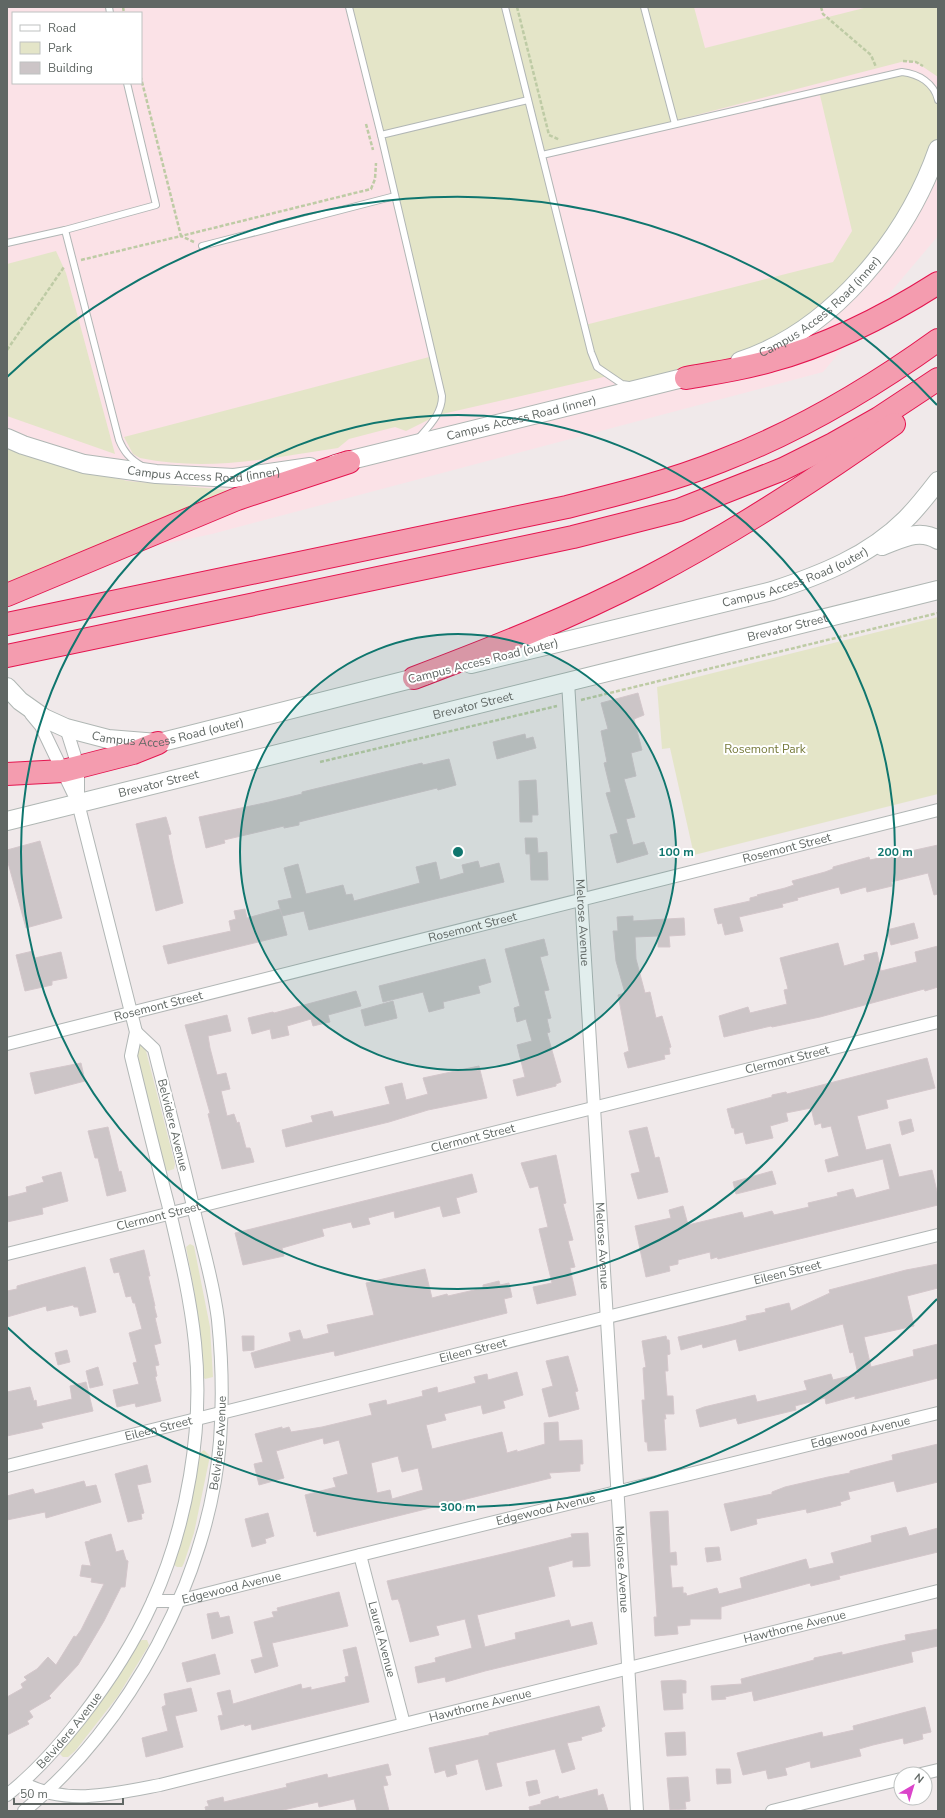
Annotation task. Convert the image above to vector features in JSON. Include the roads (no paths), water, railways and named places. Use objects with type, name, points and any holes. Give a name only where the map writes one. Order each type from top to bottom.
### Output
[{"type":"highway","points":[[686,378],[744,368],[798,352],[874,319],[938,283]]},
{"type":"highway","points":[[7,624],[567,507],[620,494],[671,479],[721,461],[771,440],[820,416],[863,391],[938,340]]},
{"type":"highway","points":[[7,656],[573,537],[679,510],[783,469],[833,444],[879,418],[938,379]]},
{"type":"highway","points":[[414,678],[492,648],[571,614],[622,591],[683,558],[792,494],[938,393]]},
{"type":"highway","points":[[7,595],[237,499],[349,462]]},
{"type":"highway","points":[[7,774],[70,768],[133,753],[158,743]]},
{"type":"street","name":"Campus Access Road (inner)","points":[[7,438],[23,445],[84,464],[156,474],[234,478],[349,462],[686,378],[752,357],[789,338],[822,316],[883,254],[919,197],[938,149]]},
{"type":"street","name":"Campus Access Road (outer)","points":[[7,687],[20,701],[44,718],[66,728],[108,739],[158,743],[414,678],[772,591],[829,571],[885,538],[906,519],[938,481]]},
{"type":"street","points":[[860,554],[912,534],[932,536],[938,540]]},
{"type":"street","name":"Brevator Street","points":[[7,821],[938,590]]},
{"type":"street","name":"Melrose Avenue","points":[[568,682],[637,1811]]},
{"type":"street","name":"Belvidere Avenue","points":[[20,701],[41,726],[70,768]]},
{"type":"street","name":"Belvidere Avenue","points":[[7,1795],[23,1783],[70,1731],[105,1686],[126,1653],[153,1601],[177,1534],[194,1445],[196,1420],[196,1344],[188,1288],[131,1056],[136,1032],[78,803],[70,768],[66,728]]},
{"type":"street","name":"Rosemont Street","points":[[7,1044],[131,1014],[582,898],[938,810]]},
{"type":"street","name":"Clermont Street","points":[[7,1254],[938,1022]]},
{"type":"street","name":"Belvidere Avenue","points":[[24,1811],[45,1793],[76,1762],[122,1704],[154,1650],[178,1601],[197,1549],[206,1517],[220,1442],[221,1359],[218,1318],[194,1207],[154,1049],[136,1032]]},
{"type":"street","name":"Eileen Street","points":[[7,1466],[938,1235]]},
{"type":"street","name":"Edgewood Avenue","points":[[153,1601],[178,1601],[938,1414]]},
{"type":"street","name":"Laurel Avenue","points":[[360,1555],[404,1724]]},
{"type":"street","name":"Hawthorne Avenue","points":[[23,1783],[45,1793],[78,1797],[108,1795],[160,1785],[938,1591]]},
{"type":"street","points":[[772,1811],[893,1781]]},
{"type":"lane","points":[[349,7],[381,135],[442,396],[442,406],[438,415],[412,446]]},
{"type":"lane","points":[[505,7],[591,352],[597,367],[622,384],[642,389]]},
{"type":"lane","points":[[644,7],[675,124]]},
{"type":"lane","points":[[542,155],[902,72],[913,73],[926,81],[936,91],[938,100]]},
{"type":"lane","points":[[7,243],[65,230],[156,205],[127,84]]},
{"type":"lane","points":[[381,135],[528,100]]},
{"type":"lane","points":[[202,246],[395,196]]},
{"type":"lane","points":[[65,230],[119,440],[123,450],[132,460],[156,474]]},
{"type":"park label","name":"Rosemont Park","points":[[765,749]]}]
